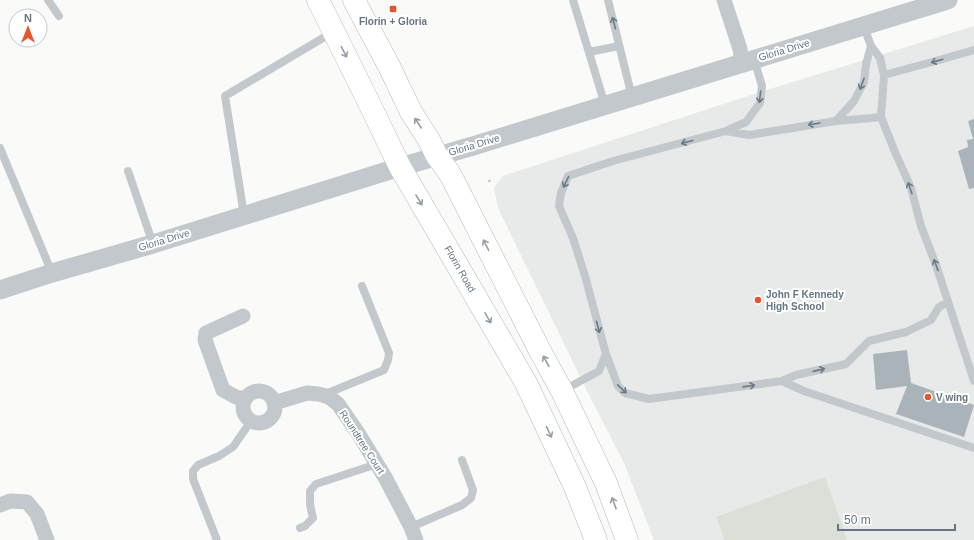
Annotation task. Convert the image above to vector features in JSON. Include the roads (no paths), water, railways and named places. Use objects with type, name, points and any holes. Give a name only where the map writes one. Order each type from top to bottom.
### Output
[{"type":"main road","name":"Florin Road","points":[[318,0],[400,166],[526,383],[575,487],[595,539]]},
{"type":"main road","points":[[354,0],[390,68],[411,112],[429,140],[437,156],[450,174],[562,391],[606,483],[627,540]]},
{"type":"street","points":[[724,0],[740,49],[748,61]]},
{"type":"street","name":"Gloria Drive","points":[[0,290],[52,273],[153,244],[400,166],[632,97],[942,1]]},
{"type":"street","points":[[243,316],[206,333],[205,340],[223,390],[236,397],[245,399]]},
{"type":"street","points":[[261,391],[267,393],[274,403],[275,409],[269,420],[257,423],[251,421],[247,417],[243,405],[245,399],[249,395],[261,391]]},
{"type":"street","name":"Roundtree Court","points":[[274,403],[307,393],[329,397],[338,404],[358,433],[386,479],[414,534]]},
{"type":"street","points":[[0,505],[10,501],[27,502],[37,514],[48,540]]},
{"type":"lane","points":[[48,0],[59,16]]},
{"type":"lane","points":[[573,0],[605,105]]},
{"type":"lane","points":[[608,0],[632,97]]},
{"type":"lane","points":[[864,26],[871,46],[880,58],[884,75],[881,117],[911,188],[921,226],[936,265],[974,381]]},
{"type":"lane","points":[[244,215],[225,96],[334,32]]},
{"type":"lane","points":[[589,52],[619,46]]},
{"type":"lane","points":[[836,121],[854,102],[864,82],[866,64],[871,46]]},
{"type":"lane","points":[[884,75],[974,50]]},
{"type":"lane","points":[[748,61],[762,86],[760,103],[746,122],[726,131],[613,161],[568,176],[560,193],[559,206],[573,238],[606,354],[618,386],[625,393],[649,399],[782,381],[796,375],[846,364],[869,341],[906,332],[931,320],[939,307],[948,302]]},
{"type":"lane","points":[[726,131],[749,135],[836,121],[881,117]]},
{"type":"lane","points":[[0,148],[52,273]]},
{"type":"lane","points":[[128,171],[153,244]]},
{"type":"lane","points":[[322,395],[384,370],[388,360],[388,353],[362,286]]},
{"type":"lane","points":[[562,391],[599,370],[606,354]]},
{"type":"lane","points":[[782,381],[804,391],[974,448]]},
{"type":"lane","points":[[217,540],[193,478],[194,471],[198,465],[219,456],[233,446],[251,421]]},
{"type":"lane","points":[[414,534],[471,498],[473,490],[462,460]]},
{"type":"lane","points":[[300,528],[305,526],[313,518],[310,505],[310,491],[316,484],[377,464]]},
{"type":"place","name":"Florin + Gloria","points":[[393,9]]},
{"type":"place","name":"John F Kennedy High School","points":[[758,300]]},
{"type":"place","name":"V wing","points":[[928,397]]}]
